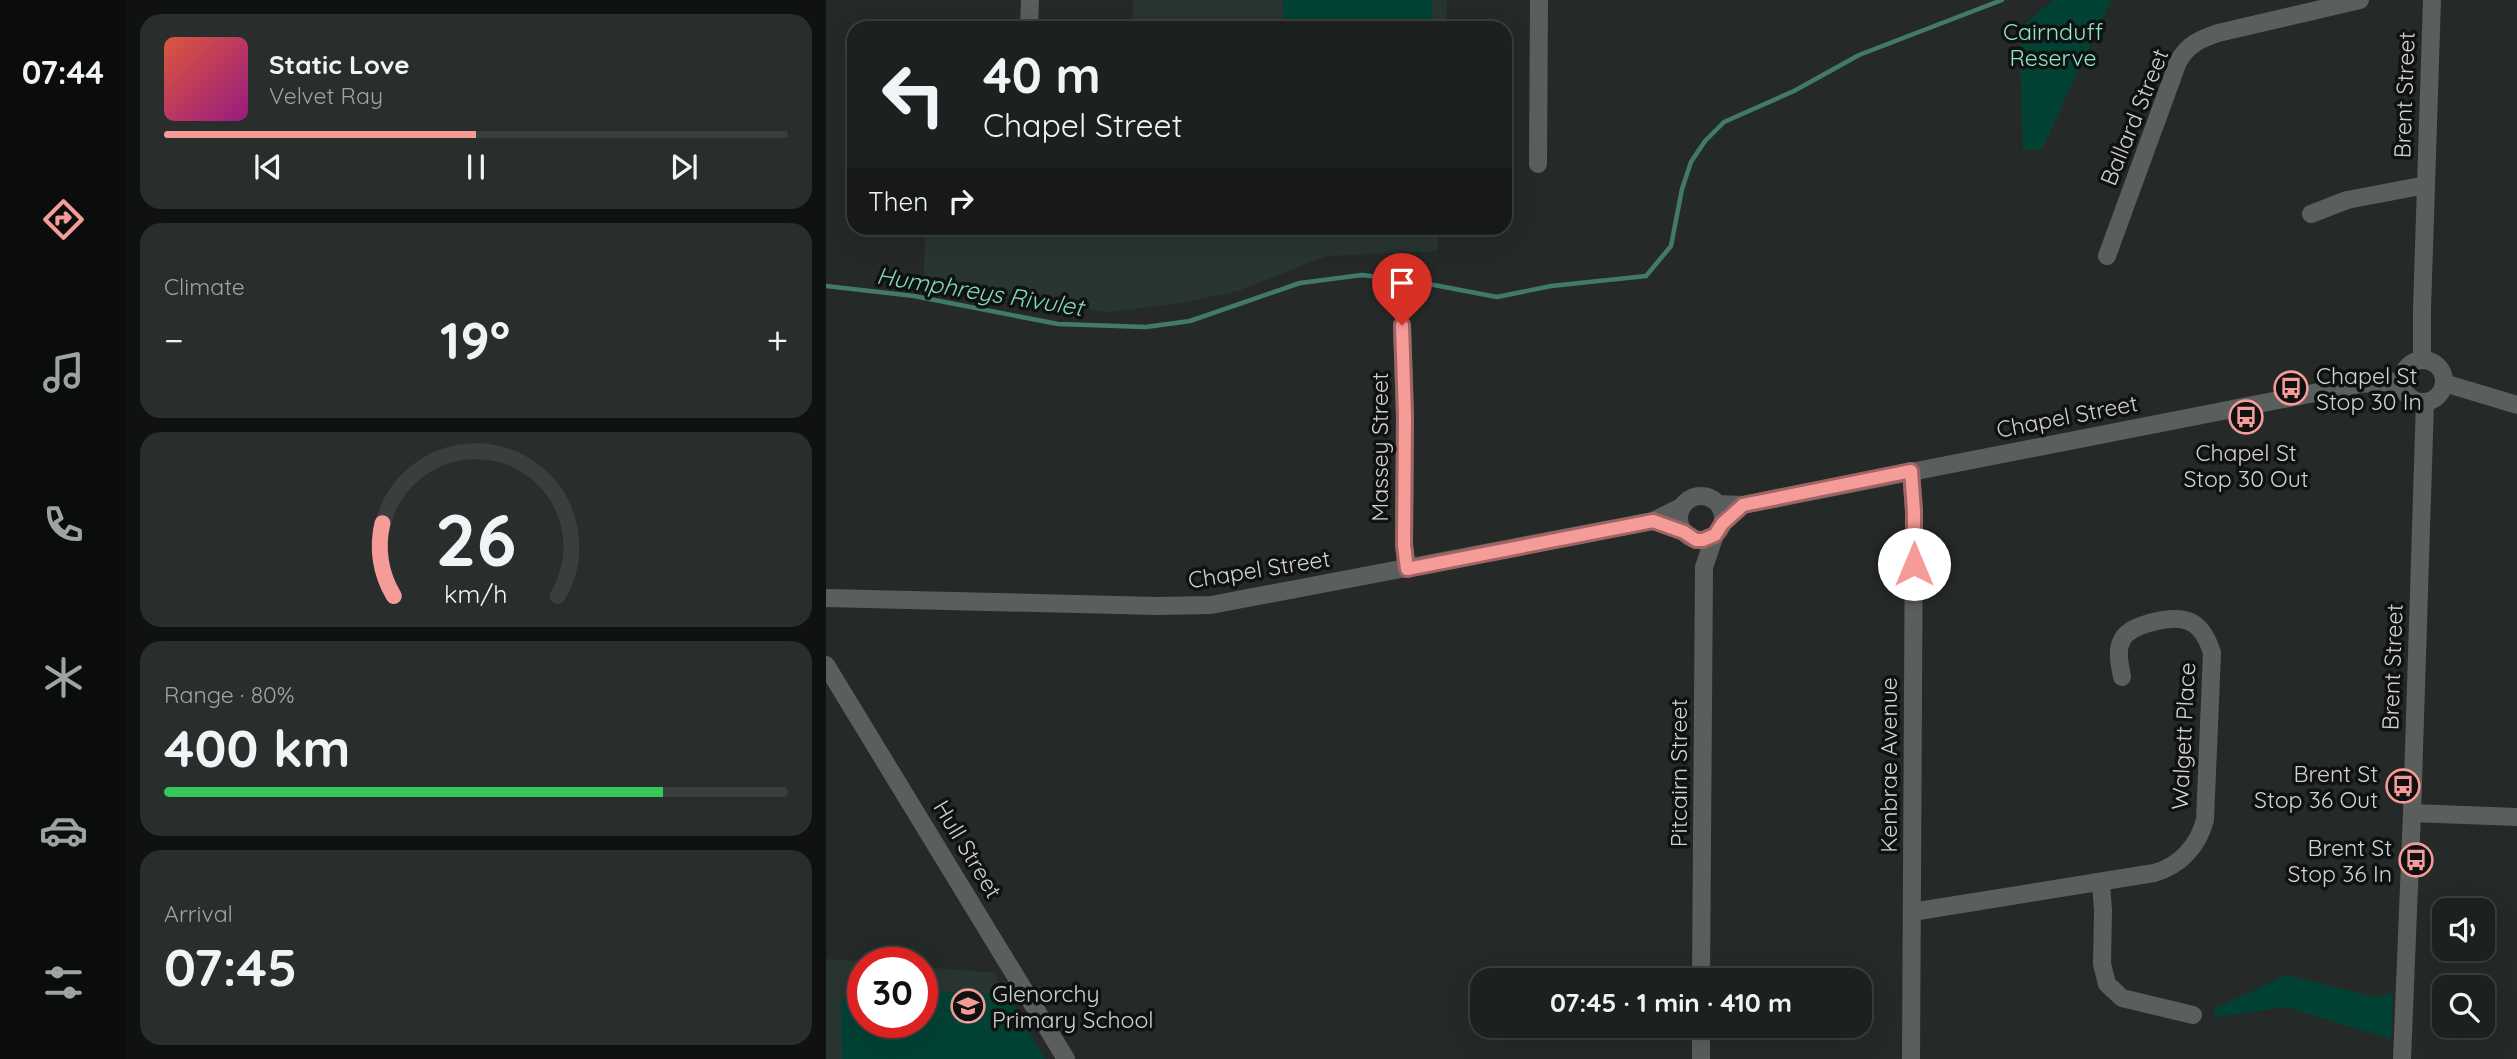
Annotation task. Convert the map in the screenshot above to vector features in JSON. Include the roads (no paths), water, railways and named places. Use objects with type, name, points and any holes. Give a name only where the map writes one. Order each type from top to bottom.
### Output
[{"type":"street","points":[[1029,21],[1030,0]]},
{"type":"street","points":[[1538,164],[1539,0]]},
{"type":"street","name":"Ballard Street","points":[[2107,256],[2178,62],[2189,47],[2196,41],[2218,33],[2360,0]]},
{"type":"street","name":"Brent Street","points":[[2423,360],[2421,309],[2432,0]]},
{"type":"street","points":[[2311,214],[2347,200],[2426,185]]},
{"type":"street","name":"Massey Street","points":[[1402,325],[1405,417],[1404,545],[1407,569]]},
{"type":"street","points":[[2423,360],[2436,364],[2444,376],[2444,383],[2436,398],[2425,402],[2418,402],[2407,394],[2402,381],[2411,365],[2423,360]]},
{"type":"street","name":"Chapel Street","points":[[1718,504],[1743,505],[2360,384],[2402,381]]},
{"type":"street","points":[[2444,383],[2517,405]]},
{"type":"street","name":"Brent Street","points":[[2402,1059],[2425,402]]},
{"type":"street","name":"Kenbrae Avenue","points":[[1911,471],[1914,511],[1911,1059]]},
{"type":"street","points":[[1686,534],[1679,519],[1683,506],[1687,501],[1700,496],[1718,504],[1723,517],[1719,529]]},
{"type":"street","points":[[1653,521],[1703,540],[1719,529],[1743,505]]},
{"type":"street","name":"Chapel Street","points":[[826,597],[1185,606],[1237,601],[1653,521],[1683,506]]},
{"type":"street","name":"Pitcairn Street","points":[[1701,968],[1704,567],[1719,529]]},
{"type":"street","name":"Pitcairn Street","points":[[1686,534],[1704,567]]},
{"type":"street","name":"Walgett Place","points":[[1912,912],[2165,870],[2186,855],[2201,832],[2205,820],[2212,653],[2203,632],[2195,624],[2178,617],[2135,628],[2127,633],[2120,645],[2122,677]]},
{"type":"street","name":"Hull Street","points":[[826,665],[1066,1059]]},
{"type":"street","points":[[2412,813],[2517,817]]},
{"type":"street","points":[[2101,882],[2102,964],[2107,984],[2122,998],[2193,1015]]},
{"type":"street","points":[[1700,1059],[1701,1038]]},
{"type":"waterway","name":"Humphreys Rivulet","points":[[826,286],[914,296],[1058,324],[1146,327],[1190,321],[1300,283],[1362,275],[1413,281],[1497,297],[1551,286],[1646,276],[1671,246],[1682,189],[1691,162],[1705,141],[1724,122],[1794,91],[1859,55],[2002,0]]},
{"type":"place","name":"Chapel St Stop 30 In","points":[[2291,388]]},
{"type":"place","name":"Chapel St Stop 30 Out","points":[[2246,417]]},
{"type":"place","name":"Brent St Stop 36 Out","points":[[2403,786]]},
{"type":"place","name":"Brent St Stop 36 In","points":[[2416,860]]},
{"type":"place","name":"Glenorchy Primary School","points":[[968,1006]]},
{"type":"park label","name":"Cairnduff Reserve","points":[[2053,44]]}]
